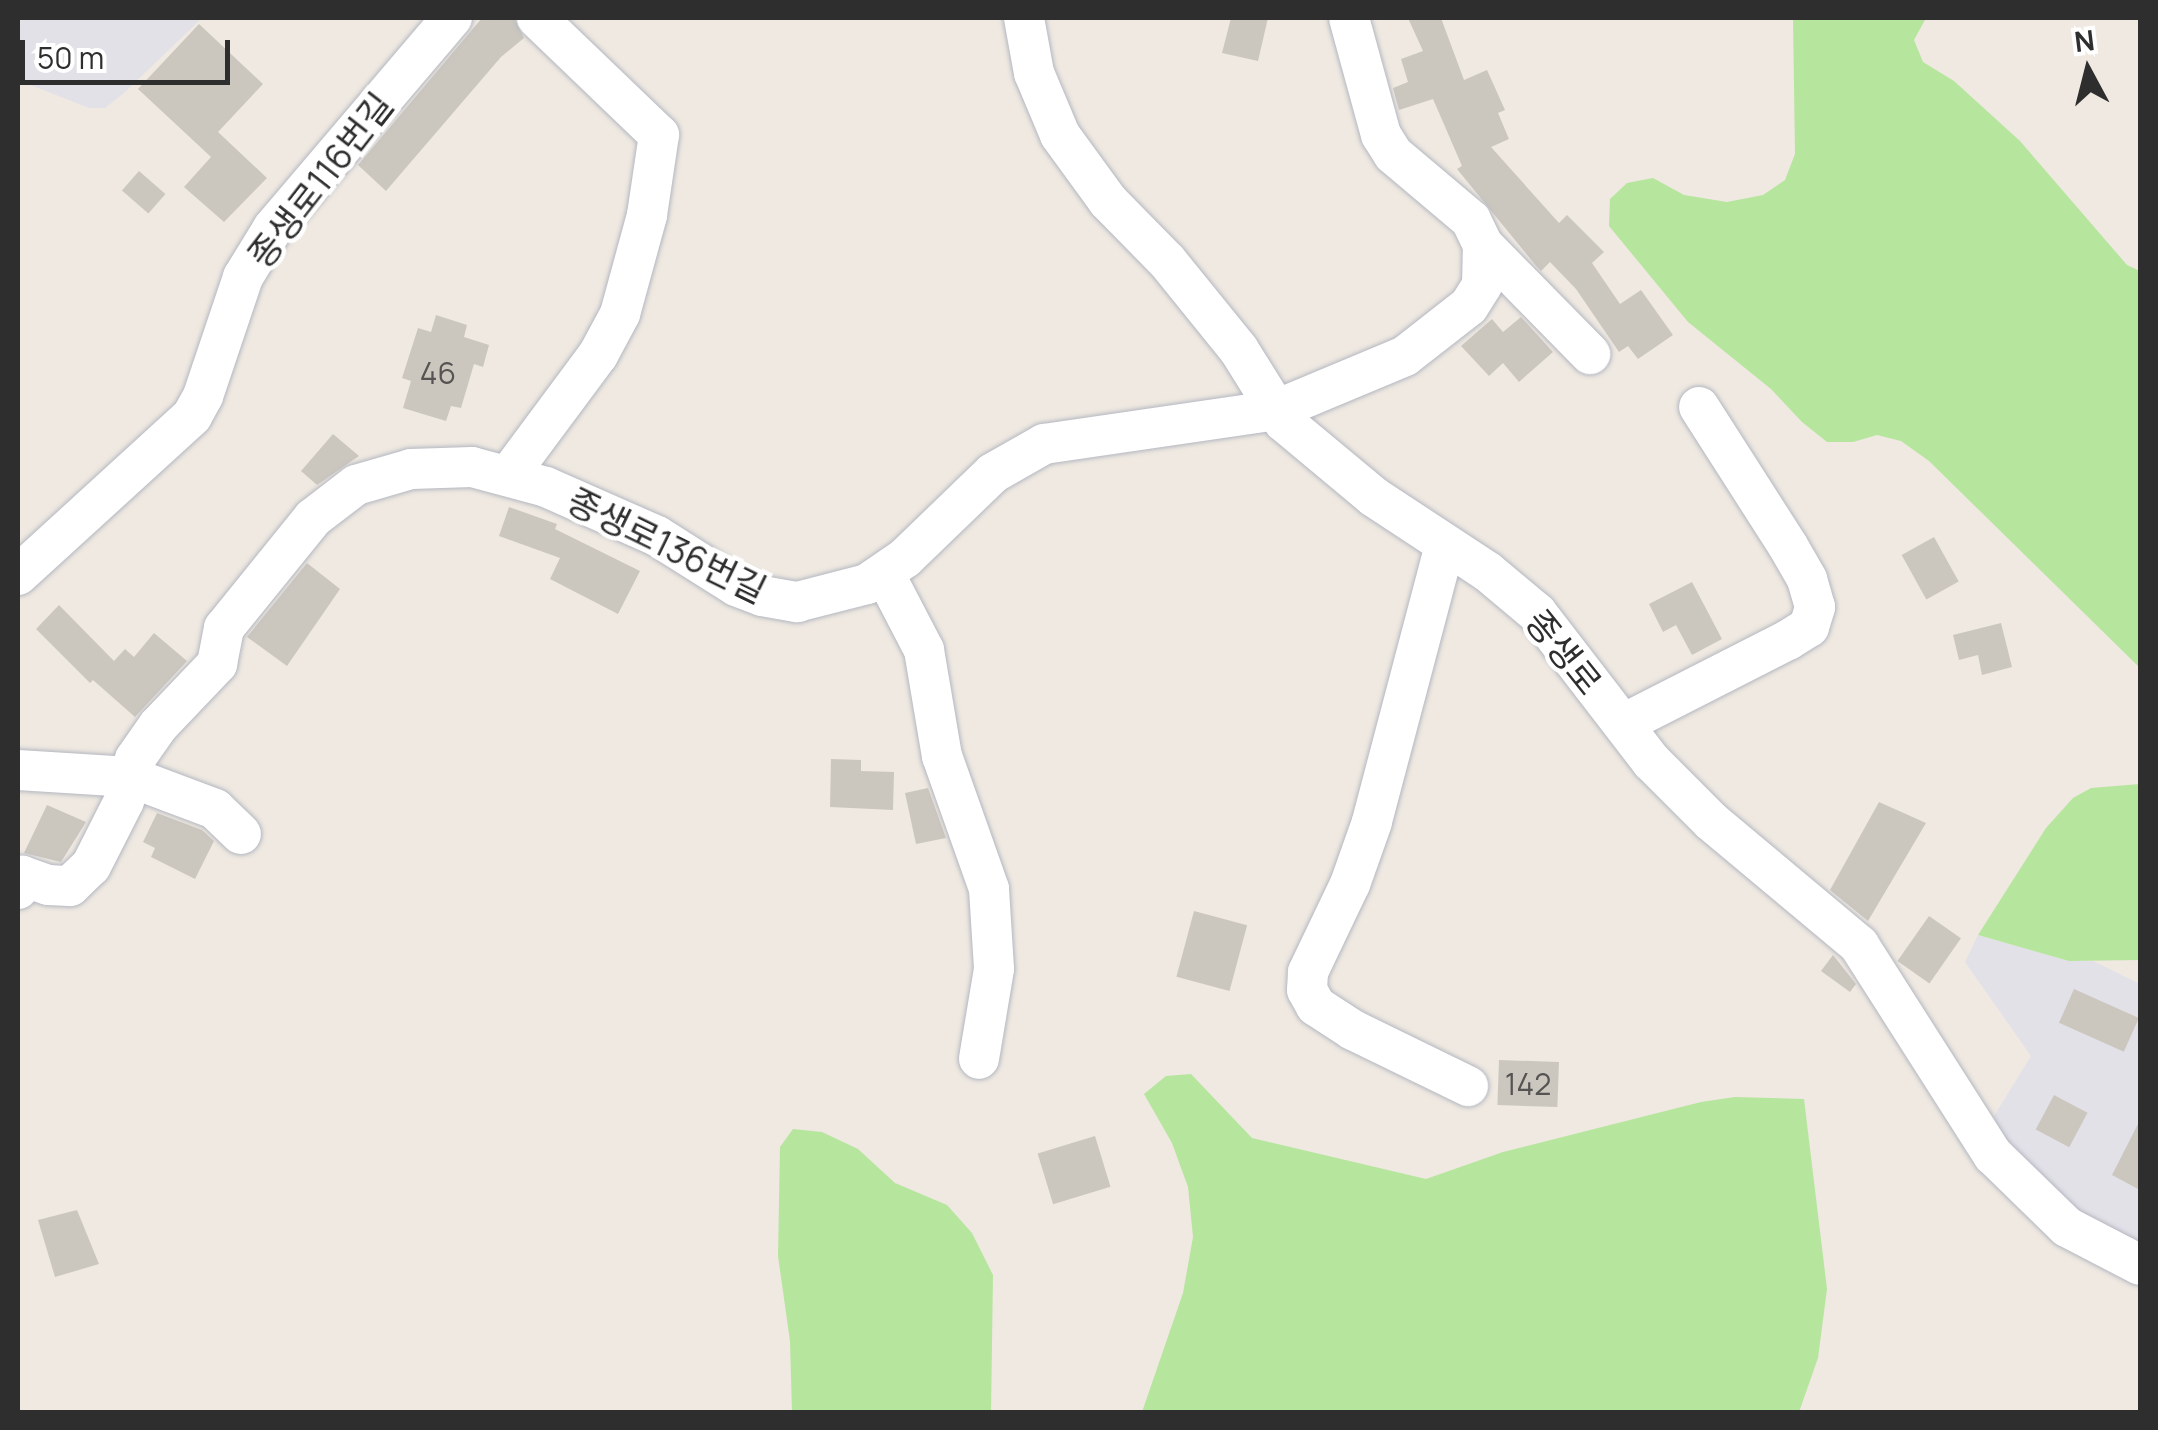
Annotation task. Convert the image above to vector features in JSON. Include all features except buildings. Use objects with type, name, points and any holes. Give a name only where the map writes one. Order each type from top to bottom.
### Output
[{"type":"street","name":"종생로116번길","points":[[18,575],[192,416],[204,396],[243,277],[273,228],[452,18]]},
{"type":"street","points":[[508,476],[598,355],[620,314],[647,216],[659,135],[538,18]]},
{"type":"street","name":"종생로","points":[[1024,18],[1034,73],[1060,136],[1108,201],[1166,261],[1239,350],[1284,422],[1374,497],[1537,613],[1651,761],[1712,822],[1859,944],[1962,1114],[2029,1194],[2066,1227],[2140,1265]]},
{"type":"street","points":[[1349,18],[1381,135],[1393,154],[1471,220],[1482,245],[1590,354]]},
{"type":"street","name":"종생로136번길","points":[[18,889],[22,876],[48,885],[70,886],[91,866],[113,827],[135,759],[158,726],[217,664],[224,628],[312,518],[356,485],[411,469],[472,466],[546,487],[657,536],[736,586],[762,596],[798,602],[834,595],[867,584],[884,573],[993,473],[1044,444],[1276,410],[1369,373],[1435,336],[1469,306],[1482,284],[1482,245]]},
{"type":"street","points":[[1623,724],[1788,640],[1809,627],[1815,607],[1807,579],[1788,546],[1699,407]]},
{"type":"street","points":[[1445,544],[1372,822],[1350,884],[1308,972],[1307,990],[1316,1006],[1353,1030],[1468,1086]]},
{"type":"street","points":[[884,573],[924,650],[942,756],[989,889],[994,969],[979,1059]]},
{"type":"street","points":[[18,770],[130,777],[215,809],[242,834]]},
{"type":"shaded area","points":[[18,18],[202,18],[124,93],[105,108],[89,108],[18,80]]},
{"type":"shaded area","points":[[1978,935],[2069,961],[2093,961],[2140,984],[2140,1262],[2082,1234],[1991,1121],[2031,1056],[1965,962]]},
{"type":"green space","points":[[1793,18],[1926,18],[1914,40],[1923,62],[1954,81],[2020,141],[2127,265],[2140,271],[2140,668],[1929,461],[1901,441],[1877,435],[1853,442],[1827,442],[1802,422],[1771,389],[1688,322],[1609,226],[1610,199],[1627,183],[1653,178],[1684,195],[1727,202],[1763,195],[1785,180],[1795,154]]},
{"type":"green space","points":[[2140,784],[2140,960],[2069,961],[1978,935],[2046,828],[2073,798],[2091,788]]},
{"type":"green space","points":[[1191,1074],[1252,1138],[1426,1179],[1503,1152],[1701,1102],[1735,1097],[1804,1099],[1827,1289],[1818,1358],[1799,1412],[1142,1412],[1183,1293],[1193,1237],[1188,1187],[1172,1143],[1144,1094],[1166,1076]]},
{"type":"green space","points":[[793,1129],[822,1132],[858,1149],[895,1183],[947,1205],[972,1233],[993,1275],[991,1412],[792,1412],[790,1341],[778,1256],[780,1147]]}]
